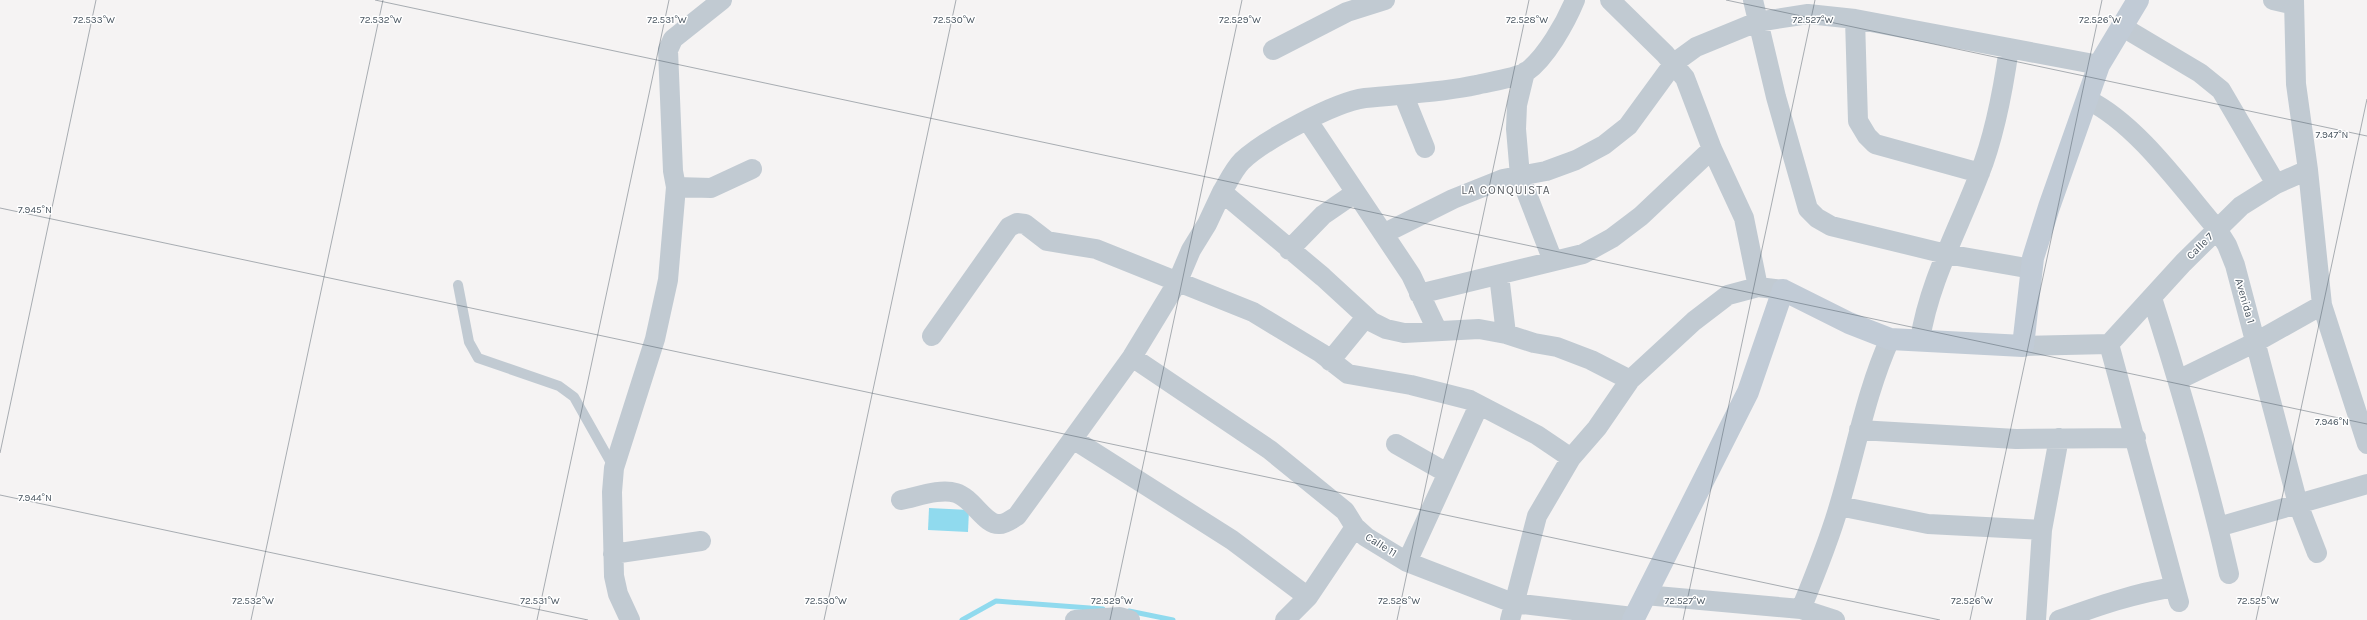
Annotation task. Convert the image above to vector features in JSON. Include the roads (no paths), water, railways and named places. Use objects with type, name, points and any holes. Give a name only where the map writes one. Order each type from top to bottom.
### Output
[{"type":"street","points":[[630,620],[618,594],[614,576],[614,468],[655,339],[668,280],[676,187],[673,171],[668,50],[673,39],[722,0]]},
{"type":"street","points":[[1274,50],[1347,12],[1385,0]]},
{"type":"street","points":[[1554,261],[1520,176],[1516,129],[1517,105],[1525,72],[1561,29],[1575,0]]},
{"type":"street","points":[[1610,0],[1674,64],[1684,78],[1712,149],[1744,218],[1758,287]]},
{"type":"street","points":[[1753,0],[1757,22],[1808,209],[1817,218],[1831,226],[1946,254],[2032,269]]},
{"type":"street","points":[[2023,346],[2032,269],[2049,207],[2100,66],[2121,26],[2138,0]]},
{"type":"street","points":[[2273,0],[2294,3],[2296,84],[2308,170],[2322,305],[2367,444]]},
{"type":"street","points":[[1384,233],[1454,199],[1503,179],[1546,171],[1576,160],[1604,145],[1628,126],[1674,64],[1696,48],[1757,22],[1808,14],[1855,19],[2100,66]]},
{"type":"street","points":[[1855,19],[1858,121],[1867,136],[1875,144],[1980,173]]},
{"type":"street","points":[[2121,26],[2200,73],[2221,90],[2276,184]]},
{"type":"street","points":[[1920,340],[1934,284],[1980,173],[1998,111],[2009,48]]},
{"type":"street","points":[[901,500],[942,492],[955,492],[968,498],[987,520],[1001,524],[1017,516],[1023,510],[1132,357],[1177,283],[1191,250],[1207,224],[1222,192],[1241,162],[1277,137],[1336,107],[1364,98],[1404,96],[1465,87],[1525,72]]},
{"type":"street","points":[[1404,96],[1425,148]]},
{"type":"street","name":"Avenida 1","points":[[2088,100],[2105,109],[2136,135],[2217,229],[2227,245],[2235,265],[2298,504],[2317,553]]},
{"type":"street","points":[[1308,121],[1411,275],[1437,330]]},
{"type":"street","points":[[1419,294],[1583,254],[1612,238],[1641,216],[1712,149]]},
{"type":"street","points":[[676,187],[711,188],[752,169]]},
{"type":"street","name":"Calle 7","points":[[2109,344],[2183,263],[2241,206],[2276,184],[2308,170]]},
{"type":"street","points":[[1222,192],[1289,250],[1323,276],[1366,317],[1386,329],[1404,333],[1437,330],[1478,329],[1506,334],[1534,343],[1557,347],[1591,360],[1630,380]]},
{"type":"street","points":[[1289,250],[1324,215],[1355,193]]},
{"type":"street","points":[[932,336],[1009,227],[1017,223],[1025,224],[1047,241],[1096,249],[1177,283],[1253,312],[1321,353],[1348,374],[1411,385],[1470,400],[1537,435],[1571,458]]},
{"type":"street","points":[[1499,275],[1506,334]]},
{"type":"street","points":[[1511,611],[1537,516],[1571,458],[1597,428],[1630,380],[1694,321],[1728,295],[1758,287],[1783,290],[1849,323],[1890,339],[2023,346],[2109,344],[2136,438],[2177,594],[2149,591],[2108,602],[2059,620]]},
{"type":"street","points":[[1633,619],[1720,450],[1748,392],[1783,290]]},
{"type":"street","points":[[2152,298],[2178,380],[2218,527],[2229,574]]},
{"type":"street","points":[[2178,380],[2256,342],[2322,305]]},
{"type":"street","points":[[1330,361],[1366,317]]},
{"type":"street","points":[[1801,609],[1821,562],[1839,506],[1875,376],[1890,339]]},
{"type":"street","name":"Calle 11","points":[[1132,357],[1270,450],[1345,511],[1355,527],[1366,537],[1407,562],[1511,611],[1633,619]]},
{"type":"street","points":[[1407,562],[1479,404]]},
{"type":"street","points":[[1859,430],[2016,439],[2136,438]]},
{"type":"street","points":[[2036,620],[2042,530],[2059,438]]},
{"type":"street","points":[[1073,439],[1232,540],[1308,597]]},
{"type":"street","points":[[1396,444],[1447,472]]},
{"type":"street","points":[[2218,527],[2367,484]]},
{"type":"street","points":[[1839,506],[1928,524],[2042,530]]},
{"type":"street","points":[[1286,620],[1308,597],[1355,527]]},
{"type":"street","points":[[613,554],[701,541]]},
{"type":"street","points":[[1645,595],[1801,609],[1835,620]]},
{"type":"street","points":[[1075,620],[1120,617],[1130,620]]},
{"type":"lane","points":[[458,285],[469,342],[478,358],[559,386],[574,397],[614,468]]},
{"type":"water","points":[[929,508],[969,510],[968,532],[928,530]]},
{"type":"waterway","points":[[962,620],[996,601],[1103,609]]},
{"type":"waterway","points":[[1129,611],[1173,620]]},
{"type":"district","name":"LA CONQUISTA","points":[[1506,190]]}]
